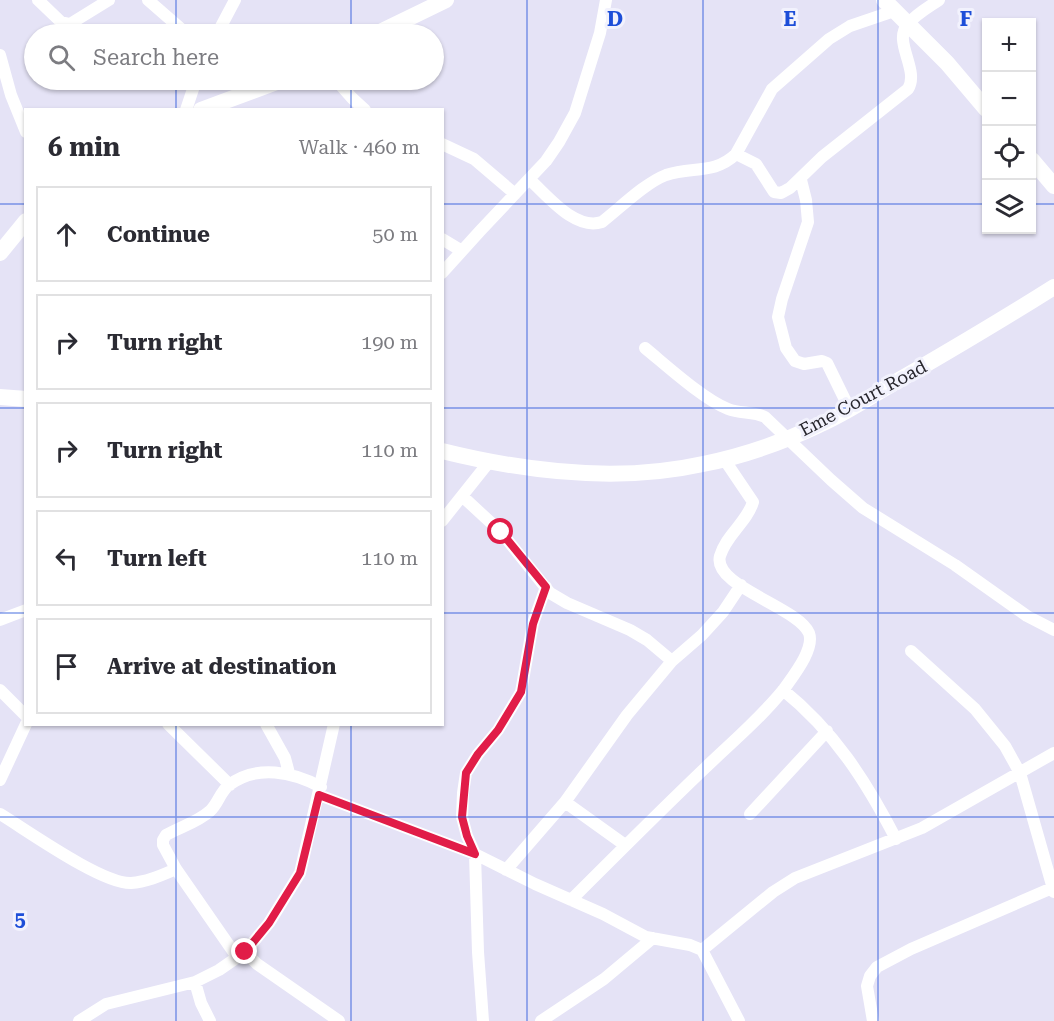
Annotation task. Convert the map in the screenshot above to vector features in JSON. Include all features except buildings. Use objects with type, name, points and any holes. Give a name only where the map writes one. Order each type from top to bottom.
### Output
[{"type":"street","points":[[38,0],[61,22],[70,24],[110,0]]},
{"type":"street","points":[[148,0],[176,24]]},
{"type":"street","points":[[222,24],[235,0]]},
{"type":"street","points":[[397,24],[446,0]]},
{"type":"street","points":[[444,271],[546,161],[575,113],[600,33],[606,0]]},
{"type":"street","points":[[736,154],[756,164],[774,192],[781,193],[801,180],[822,157],[908,89],[911,79],[904,32],[907,24],[939,0]]},
{"type":"street","points":[[529,179],[567,213],[586,224],[594,225],[602,222],[653,182],[667,175],[711,169],[729,161],[736,154],[772,89],[829,39],[889,5],[947,63],[982,103]]},
{"type":"street","points":[[0,55],[6,96],[24,128]]},
{"type":"street","points":[[187,108],[193,90]]},
{"type":"street","points":[[206,108],[255,90]]},
{"type":"street","points":[[345,90],[363,108]]},
{"type":"street","points":[[444,145],[474,159],[515,194]]},
{"type":"street","points":[[1036,165],[1054,185]]},
{"type":"street","points":[[801,180],[807,200],[808,222],[778,316],[786,348],[795,361],[804,364],[822,361],[827,363],[849,408]]},
{"type":"street","points":[[0,253],[24,223]]},
{"type":"street","points":[[444,240],[462,251]]},
{"type":"street","name":"Eme Court Road","points":[[444,451],[489,462],[580,473],[658,471],[703,465],[821,425],[985,330],[1054,287]]},
{"type":"street","points":[[645,348],[686,381],[729,410],[756,413],[765,417],[863,508],[955,565],[1027,616],[1054,630]]},
{"type":"street","points":[[0,397],[24,399]]},
{"type":"street","points":[[571,900],[768,707],[802,663],[810,644],[810,636],[806,628],[796,619],[741,585],[726,574],[720,566],[720,557],[727,542],[751,510],[753,502],[724,459]]},
{"type":"street","points":[[444,518],[489,462]]},
{"type":"street","points":[[462,496],[501,532],[550,593],[567,603],[630,630],[647,640],[672,661]]},
{"type":"street","points":[[506,870],[565,802],[609,739],[672,661],[702,635],[723,612],[741,585]]},
{"type":"street","points":[[483,1021],[475,854],[462,817],[466,773],[498,730],[521,692],[533,624],[546,587]]},
{"type":"street","points":[[0,620],[24,611]]},
{"type":"street","points":[[873,1021],[867,986],[870,976],[877,967],[1052,884],[1020,773],[1005,746],[975,709],[911,651]]},
{"type":"street","points":[[0,690],[24,714]]},
{"type":"street","points":[[783,690],[827,731],[872,793],[896,839]]},
{"type":"street","points":[[0,780],[25,726]]},
{"type":"street","points":[[170,726],[230,785]]},
{"type":"street","points":[[267,726],[285,758],[289,773]]},
{"type":"street","points":[[79,1021],[106,1004],[195,982],[219,970],[241,954],[269,923],[300,873],[334,726]]},
{"type":"street","points":[[750,813],[827,731]]},
{"type":"street","points":[[702,950],[773,892],[795,878],[922,828],[1054,753]]},
{"type":"street","points":[[339,1021],[241,954],[176,869],[164,845],[163,840],[166,835],[212,810],[224,790],[245,777],[267,772],[289,773],[320,791],[475,854],[603,914],[646,937],[690,945],[702,950],[739,1021]]},
{"type":"street","points":[[565,802],[625,845]]},
{"type":"street","points":[[0,814],[93,871],[116,881],[131,883],[154,878],[176,869]]},
{"type":"street","points":[[541,1021],[604,979],[653,939]]},
{"type":"street","points":[[195,982],[201,1003],[210,1021]]},
{"type":"route","points":[[245,952],[286,899],[300,873],[319,795],[475,854],[462,817],[466,773],[498,730],[521,692],[533,624],[546,587],[501,532]]}]
